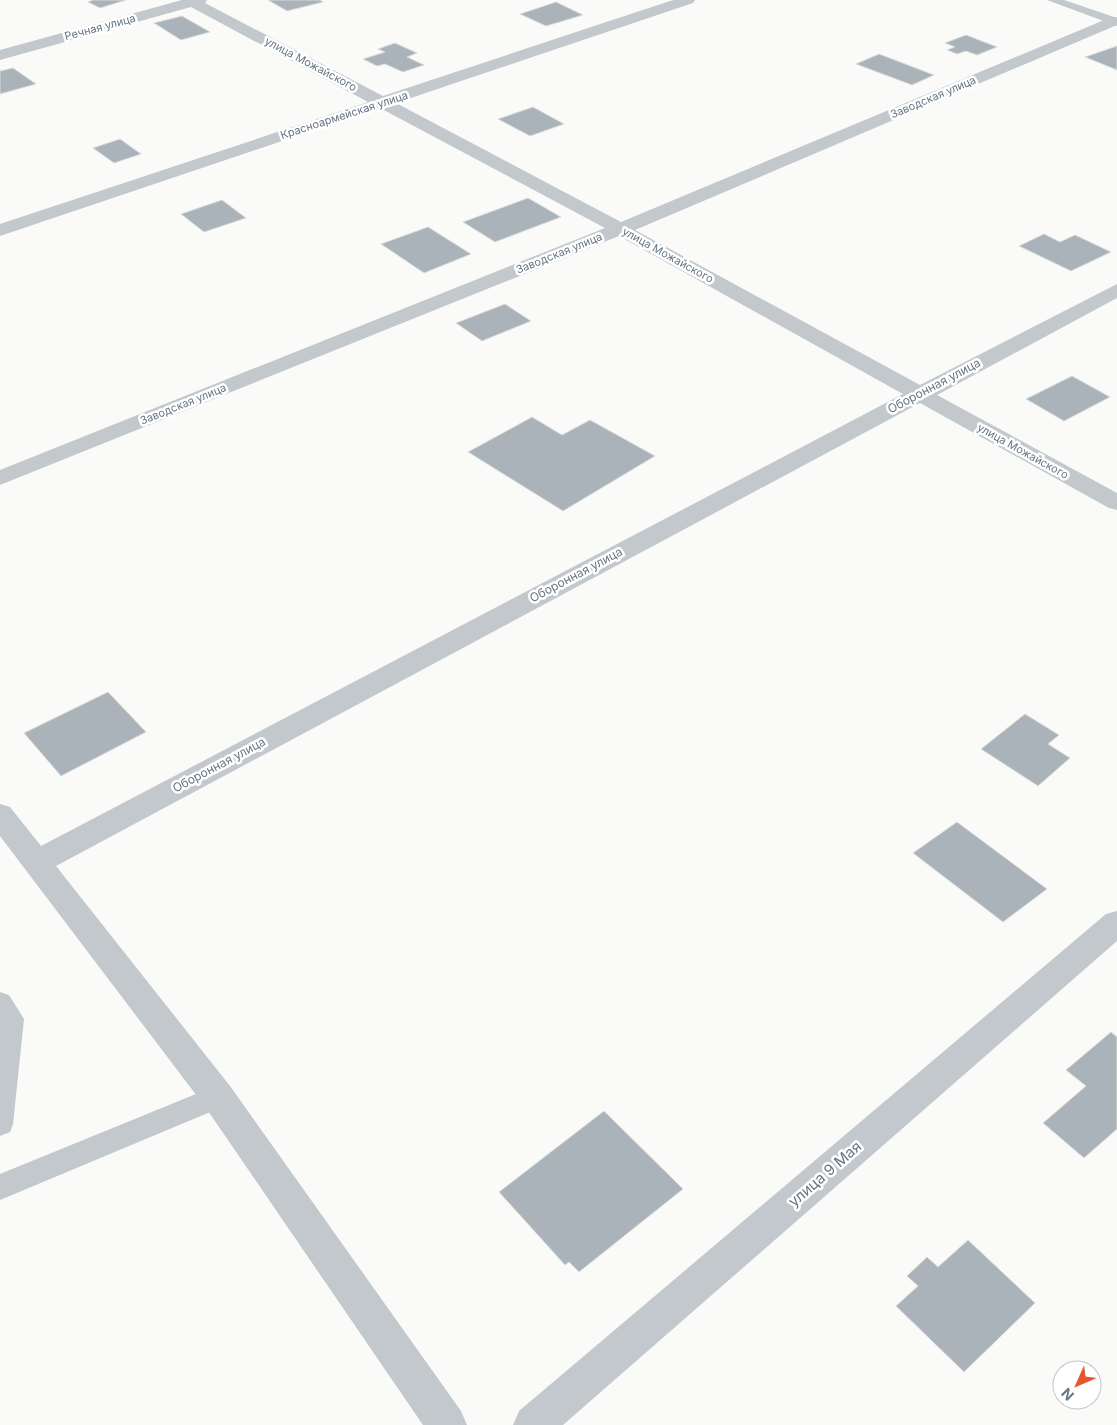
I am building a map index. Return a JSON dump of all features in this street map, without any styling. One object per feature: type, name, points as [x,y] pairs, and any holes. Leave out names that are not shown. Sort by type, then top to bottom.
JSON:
[{"type":"street","name":"Красноармейская улица","points":[[0,230],[688,0]]},
{"type":"street","name":"улица Можайского","points":[[194,1],[620,229],[1117,503]]},
{"type":"street","name":"Речная улица","points":[[0,55],[194,1]]},
{"type":"street","name":"Заводская улица","points":[[0,478],[620,229],[1116,21]]},
{"type":"street","name":"Оборонная улица","points":[[37,862],[1117,290]]},
{"type":"street","points":[[0,815],[218,1097],[447,1425]]},
{"type":"street","name":"улица 9 Мая","points":[[533,1425],[1117,923]]},
{"type":"lane","points":[[1053,0],[1116,21]]},
{"type":"lane","points":[[0,1002],[11,1019],[0,1124]]},
{"type":"lane","points":[[0,1187],[218,1097]]},
{"type":"building","points":[[93,0],[126,0],[100,8],[88,2]]},
{"type":"building","points":[[268,0],[320,0],[323,2],[287,11]]},
{"type":"building","points":[[556,2],[583,15],[546,26],[520,14]]},
{"type":"building","points":[[182,16],[210,32],[181,40],[154,23]]},
{"type":"building","points":[[966,35],[997,47],[977,55],[966,51],[957,54],[947,50],[955,47],[945,43]]},
{"type":"building","points":[[395,43],[417,53],[407,57],[424,65],[403,72],[385,64],[377,66],[363,59],[385,52],[378,49]]},
{"type":"building","points":[[1117,46],[1117,70],[1085,57]]},
{"type":"building","points":[[879,54],[934,75],[912,85],[856,64]]},
{"type":"building","points":[[13,68],[36,84],[0,94],[0,71]]},
{"type":"building","points":[[533,107],[564,124],[530,136],[498,119]]},
{"type":"building","points":[[120,139],[141,154],[114,163],[93,148]]},
{"type":"building","points":[[528,198],[561,217],[495,242],[463,222]]},
{"type":"building","points":[[222,200],[246,218],[204,232],[181,214]]},
{"type":"building","points":[[428,227],[471,254],[424,273],[381,244]]},
{"type":"building","points":[[1044,234],[1060,242],[1075,235],[1111,252],[1071,271],[1019,246]]},
{"type":"building","points":[[505,304],[531,321],[482,341],[456,323]]},
{"type":"building","points":[[1072,376],[1110,397],[1064,421],[1026,399]]},
{"type":"building","points":[[532,417],[562,435],[590,420],[655,456],[563,511],[468,452]]},
{"type":"building","points":[[108,692],[146,732],[61,776],[24,733]]},
{"type":"building","points":[[1025,714],[1059,735],[1048,744],[1070,758],[1038,786],[981,749]]},
{"type":"building","points":[[957,822],[1047,889],[1003,922],[913,853]]},
{"type":"building","points":[[1111,1032],[1117,1037],[1117,1129],[1084,1158],[1043,1123],[1086,1086],[1066,1070]]},
{"type":"building","points":[[604,1111],[683,1189],[579,1272],[569,1262],[565,1265],[499,1192]]},
{"type":"building","points":[[968,1240],[1035,1303],[964,1372],[896,1306],[918,1286],[907,1276],[927,1257],[938,1267]]}]
